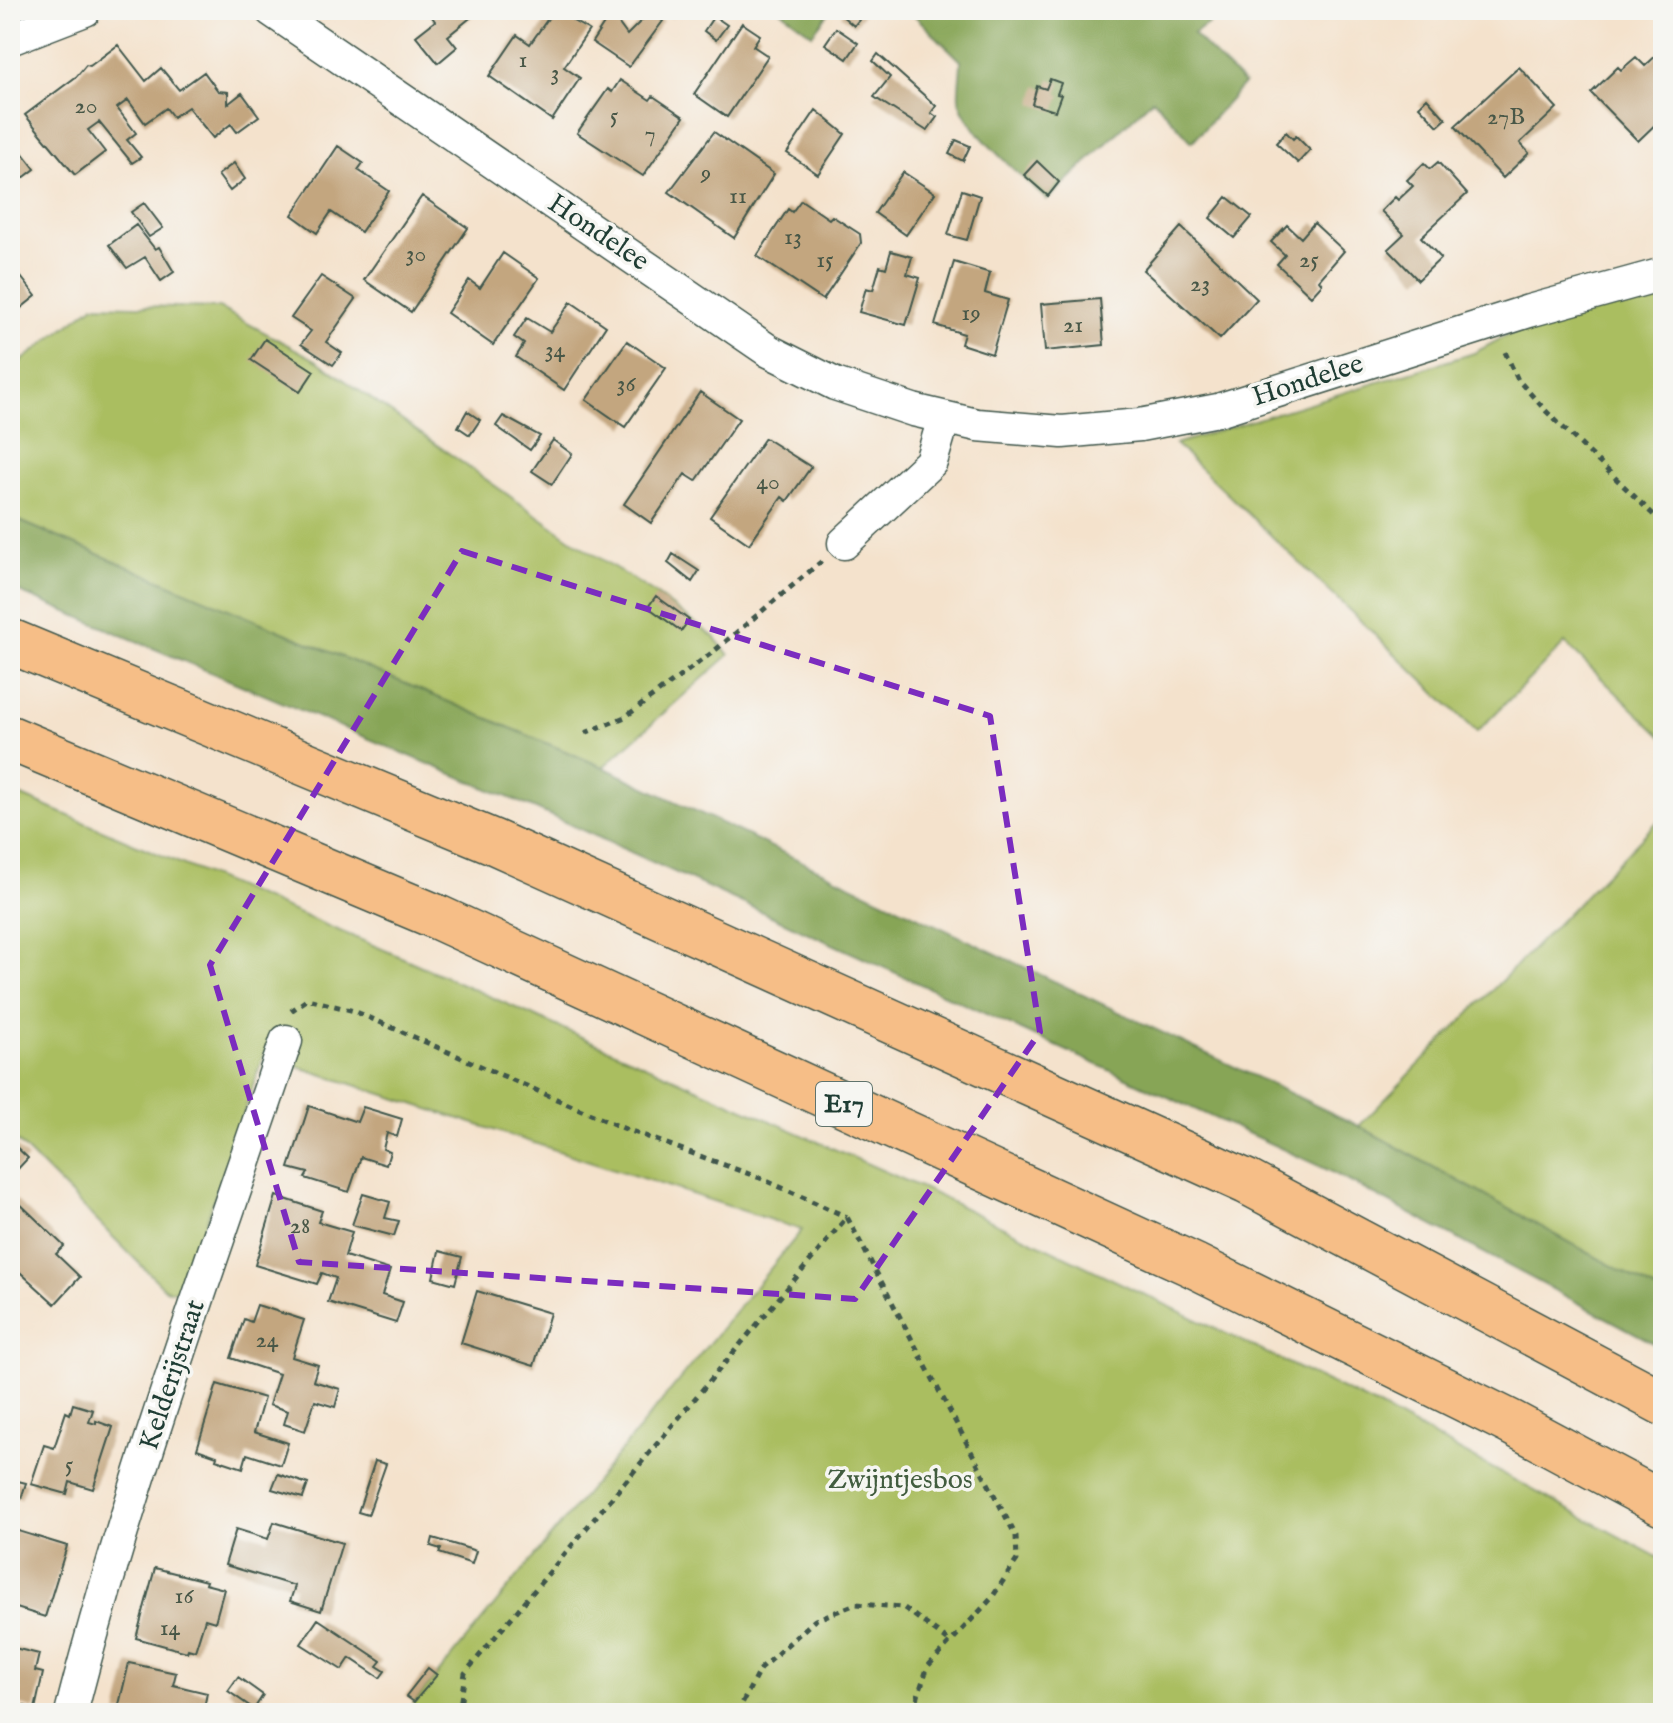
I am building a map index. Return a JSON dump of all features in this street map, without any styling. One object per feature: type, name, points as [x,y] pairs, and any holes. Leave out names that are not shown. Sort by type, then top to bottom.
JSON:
[{"type":"highway","points":[[10,641],[494,842],[1247,1182],[1663,1403]]},
{"type":"highway","name":"E17","points":[[10,738],[437,917],[1164,1251],[1510,1422],[1663,1504]]},
{"type":"street","points":[[10,39],[85,10]]},
{"type":"street","name":"Hondelee","points":[[271,10],[769,351],[835,384],[913,410],[977,425],[1062,432],[1140,425],[1218,410],[1490,323],[1663,274]]},
{"type":"street","points":[[844,543],[931,462],[944,418]]},
{"type":"street","name":"Kelderijstraat","points":[[71,1713],[92,1629],[159,1415],[286,1041]]},
{"type":"path","points":[[1490,323],[1518,380],[1663,524]]},
{"type":"path","points":[[585,733],[625,717],[713,652],[844,543]]},
{"type":"path","points":[[286,1041],[289,1012],[308,999],[354,1011],[623,1128],[760,1178],[847,1217],[1016,1536],[1017,1560],[991,1599],[928,1666],[915,1713]]},
{"type":"path","points":[[459,1713],[465,1673],[847,1217]]},
{"type":"path","points":[[737,1713],[760,1669],[815,1620],[856,1604],[903,1607],[950,1642]]},
{"type":"highlighted area","points":[[462,551],[990,716],[1040,1032],[855,1299],[299,1262],[210,965]]},
{"type":"green space","points":[[780,10],[831,10],[812,34]]},
{"type":"green space","points":[[909,10],[1228,10],[1193,34],[1244,84],[1192,142],[1153,99],[1047,200],[971,124],[959,99],[961,61]]},
{"type":"green space","points":[[1663,291],[1663,738],[1565,643],[1477,732],[1175,444],[1474,353],[1517,330]]},
{"type":"green space","points":[[94,305],[219,308],[316,360],[578,544],[657,595],[714,637],[729,655],[603,767],[10,517],[10,370]]},
{"type":"green space","points":[[10,517],[603,767],[1359,1126],[1663,1294],[1663,1348],[1326,1169],[536,809],[10,588]]},
{"type":"green space","name":"Zwijntjesbos","points":[[10,791],[401,957],[920,1187],[1373,1404],[1663,1560],[1663,1713],[406,1713],[802,1230],[293,1065],[265,1051],[182,1292],[165,1289],[10,1134]]},
{"type":"green space","points":[[1663,816],[1663,1294],[1359,1126]]},
{"type":"building","points":[[427,10],[480,10],[448,36],[457,47],[438,63],[416,36],[435,21]]},
{"type":"building","points":[[554,10],[567,10],[576,16],[573,21],[589,30],[564,67],[580,78],[552,120],[489,76],[517,35],[530,44]]},
{"type":"building","points":[[661,10],[678,10],[672,18]]},
{"type":"building","points":[[846,10],[867,10],[854,26],[841,15]]},
{"type":"building","points":[[650,12],[663,21],[629,67],[592,42],[611,13],[627,35]]},
{"type":"building","points":[[714,16],[727,25],[716,40],[704,31]]},
{"type":"building","points":[[742,23],[760,35],[753,46],[768,56],[727,117],[694,94]]},
{"type":"building","points":[[836,28],[858,43],[847,59],[825,44]]},
{"type":"building","points":[[118,45],[146,81],[161,68],[179,90],[204,72],[218,91],[228,92],[228,104],[242,93],[259,116],[237,132],[231,124],[213,138],[188,107],[173,117],[166,108],[145,123],[128,100],[117,108],[136,133],[127,140],[141,157],[132,163],[99,122],[88,130],[105,152],[75,175],[25,115],[77,76],[86,65],[90,66]]},
{"type":"building","points":[[1663,49],[1663,117],[1638,141],[1591,93],[1618,67],[1621,70],[1636,57],[1645,66]]},
{"type":"building","points":[[878,54],[936,106],[931,113],[937,117],[927,131],[874,97],[890,77],[873,61]]},
{"type":"building","points":[[1519,67],[1557,108],[1520,143],[1529,153],[1503,178],[1455,126]]},
{"type":"building","points":[[1050,79],[1061,83],[1057,94],[1061,95],[1055,111],[1032,104],[1037,86],[1046,89]]},
{"type":"building","points":[[620,80],[650,100],[653,96],[684,117],[643,176],[577,133],[608,89],[612,92]]},
{"type":"building","points":[[1427,98],[1446,119],[1438,126],[1419,106]]},
{"type":"building","points":[[816,110],[845,134],[818,174],[787,153]]},
{"type":"building","points":[[714,132],[774,174],[734,238],[669,192]]},
{"type":"building","points":[[1286,132],[1293,139],[1296,136],[1310,150],[1298,163],[1276,143]]},
{"type":"building","points":[[10,137],[35,169],[10,188]]},
{"type":"building","points":[[956,140],[970,146],[963,161],[949,154]]},
{"type":"building","points":[[338,146],[363,163],[358,170],[389,191],[361,232],[331,212],[317,233],[292,215]]},
{"type":"building","points":[[1037,161],[1059,182],[1048,196],[1024,175]]},
{"type":"building","points":[[1438,162],[1467,194],[1421,237],[1441,258],[1418,280],[1388,249],[1404,234],[1381,211],[1395,197],[1398,200],[1413,186],[1407,180],[1424,163],[1430,169]]},
{"type":"building","points":[[234,163],[245,179],[230,191],[218,175]]},
{"type":"building","points":[[903,172],[935,193],[906,235],[875,213]]},
{"type":"building","points":[[962,190],[980,196],[967,240],[948,235]]},
{"type":"building","points":[[422,196],[468,228],[411,312],[364,280]]},
{"type":"building","points":[[1227,197],[1252,217],[1234,238],[1210,218]]},
{"type":"building","points":[[801,200],[829,219],[832,216],[860,234],[861,243],[823,300],[757,256],[788,209],[792,212]]},
{"type":"building","points":[[144,203],[163,228],[149,237],[131,212]]},
{"type":"building","points":[[1314,223],[1344,251],[1319,280],[1322,284],[1311,296],[1277,264],[1285,255],[1271,242],[1287,225],[1301,238]]},
{"type":"building","points":[[136,225],[155,249],[159,247],[174,272],[161,281],[145,257],[127,268],[109,245]]},
{"type":"building","points":[[1181,227],[1257,299],[1220,339],[1143,270]]},
{"type":"building","points":[[891,251],[912,257],[907,274],[920,278],[906,325],[859,312],[866,288],[873,290],[880,266],[886,268]]},
{"type":"building","points":[[503,253],[539,278],[493,345],[447,313],[469,280],[480,288]]},
{"type":"building","points":[[954,262],[990,273],[985,293],[1008,300],[992,354],[961,344],[964,334],[935,325]]},
{"type":"building","points":[[10,263],[36,296],[21,308],[10,294]]},
{"type":"building","points":[[321,276],[356,299],[326,342],[342,353],[333,365],[301,344],[311,331],[291,318]]},
{"type":"building","points":[[1100,299],[1104,345],[1045,351],[1041,304]]},
{"type":"building","points":[[571,302],[606,326],[564,390],[516,357],[524,344],[514,337],[527,318],[550,332]]},
{"type":"building","points":[[265,339],[314,371],[300,392],[251,360]]},
{"type":"building","points":[[627,341],[666,368],[625,427],[586,400]]},
{"type":"building","points":[[700,392],[739,419],[696,481],[685,474],[651,523],[624,504]]},
{"type":"building","points":[[467,411],[480,420],[470,435],[458,427]]},
{"type":"building","points":[[503,416],[540,436],[530,450],[496,426]]},
{"type":"building","points":[[765,438],[811,467],[787,501],[782,497],[749,544],[710,517]]},
{"type":"building","points":[[553,440],[572,454],[552,484],[532,471]]},
{"type":"building","points":[[673,554],[699,571],[692,582],[668,563]]},
{"type":"building","points":[[656,596],[689,620],[681,631],[648,607]]},
{"type":"building","points":[[309,1106],[357,1122],[363,1107],[402,1119],[397,1137],[387,1133],[383,1149],[390,1152],[386,1165],[361,1157],[349,1192],[305,1178],[308,1173],[289,1168]]},
{"type":"building","points":[[12,1143],[28,1158],[13,1174],[10,1171]]},
{"type":"building","points":[[363,1194],[390,1202],[385,1218],[399,1221],[394,1236],[352,1225]]},
{"type":"building","points":[[276,1196],[322,1211],[318,1222],[352,1232],[345,1256],[390,1270],[382,1295],[403,1302],[396,1323],[328,1302],[336,1278],[322,1273],[317,1284],[255,1265]]},
{"type":"building","points":[[15,1199],[64,1246],[56,1254],[80,1277],[55,1304],[10,1263],[10,1205]]},
{"type":"building","points":[[439,1251],[462,1257],[455,1284],[433,1278]]},
{"type":"building","points":[[477,1291],[550,1313],[534,1366],[461,1343]]},
{"type":"building","points":[[257,1305],[304,1320],[292,1357],[318,1365],[313,1381],[340,1389],[335,1407],[315,1401],[305,1431],[284,1424],[288,1411],[269,1405],[279,1374],[231,1358],[244,1319],[251,1322]]},
{"type":"building","points":[[217,1384],[264,1398],[254,1432],[288,1443],[281,1465],[247,1454],[243,1468],[197,1449]]},
{"type":"building","points":[[73,1404],[93,1410],[89,1422],[96,1424],[96,1421],[113,1427],[93,1489],[70,1482],[67,1494],[31,1484],[44,1445],[54,1448],[66,1412],[70,1414]]},
{"type":"building","points":[[375,1461],[386,1464],[368,1515],[358,1512]]},
{"type":"building","points":[[278,1474],[308,1484],[303,1498],[272,1489]]},
{"type":"building","points":[[10,1479],[26,1483],[21,1499],[10,1496]]},
{"type":"building","points":[[274,1522],[342,1543],[321,1611],[290,1601],[295,1586],[225,1565],[236,1529],[268,1539]]},
{"type":"building","points":[[10,1531],[67,1546],[45,1617],[10,1606]]},
{"type":"building","points":[[433,1538],[476,1551],[472,1564],[439,1553],[441,1549],[431,1546]]},
{"type":"building","points":[[155,1568],[206,1581],[205,1584],[224,1589],[215,1622],[205,1619],[195,1651],[188,1649],[187,1652],[136,1638]]},
{"type":"building","points":[[318,1619],[381,1661],[377,1666],[385,1671],[380,1678],[350,1658],[342,1670],[301,1644]]},
{"type":"building","points":[[10,1647],[39,1654],[35,1671],[43,1673],[35,1709],[10,1702]]},
{"type":"building","points":[[129,1663],[176,1673],[173,1685],[207,1693],[203,1713],[117,1713]]},
{"type":"building","points":[[428,1668],[437,1675],[414,1702],[406,1696]]},
{"type":"building","points":[[238,1677],[263,1695],[254,1709],[228,1691]]}]
